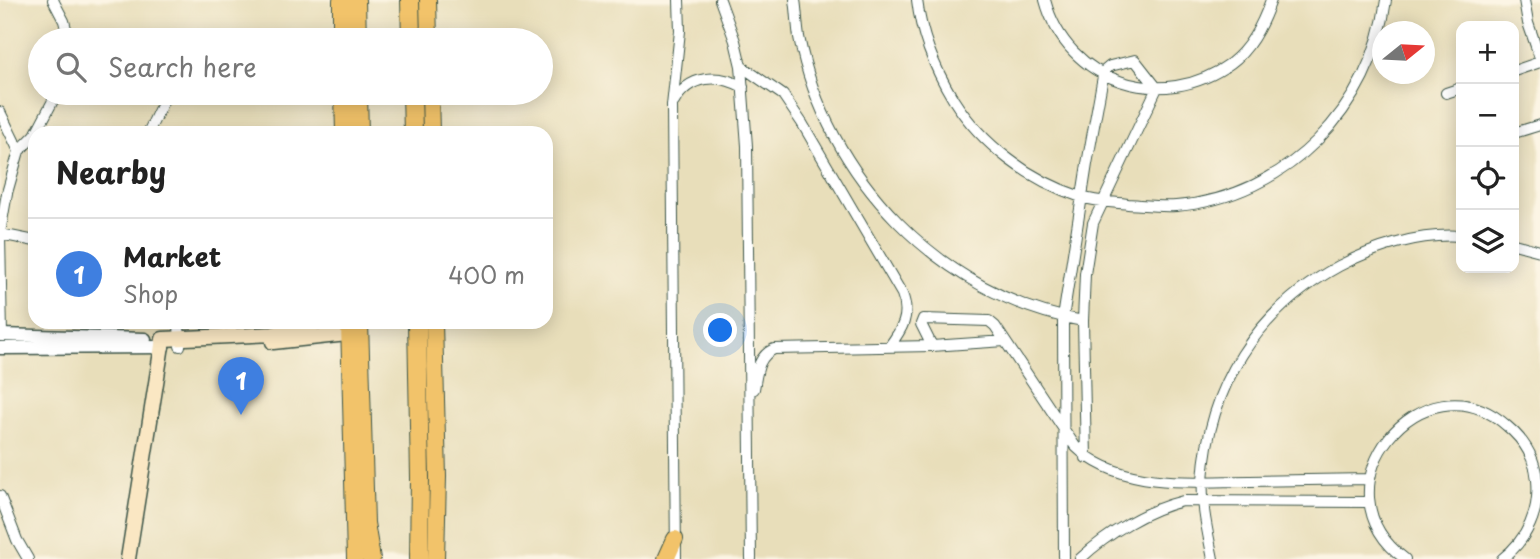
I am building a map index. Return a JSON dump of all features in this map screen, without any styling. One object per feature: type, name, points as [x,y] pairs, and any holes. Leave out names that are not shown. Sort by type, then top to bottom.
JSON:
[{"type":"highway","points":[[356,0],[357,28]]},
{"type":"highway","points":[[410,0],[411,28]]},
{"type":"highway","points":[[358,105],[359,126]]},
{"type":"highway","points":[[412,105],[413,126]]},
{"type":"highway","points":[[352,329],[365,523],[371,559]]},
{"type":"highway","points":[[417,329],[419,559]]},
{"type":"main road","points":[[341,0],[341,28]]},
{"type":"main road","points":[[428,0],[429,28]]},
{"type":"main road","points":[[343,105],[344,126]]},
{"type":"main road","points":[[430,105],[430,126]]},
{"type":"main road","points":[[128,559],[163,343],[272,334],[292,329]]},
{"type":"main road","points":[[180,342],[247,344],[334,329]]},
{"type":"main road","points":[[352,329],[355,559]]},
{"type":"main road","points":[[434,329],[438,477],[436,559]]},
{"type":"main road","points":[[666,559],[675,539]]},
{"type":"street","points":[[53,0],[66,28]]},
{"type":"street","points":[[676,559],[672,106],[680,31],[679,0]]},
{"type":"street","points":[[720,0],[741,66],[747,146],[751,559]]},
{"type":"street","points":[[795,0],[799,37],[814,87],[834,136],[874,195],[900,226],[937,257],[997,293],[1063,318],[1083,321]]},
{"type":"street","points":[[917,0],[928,48],[938,71],[965,117],[1002,155],[1045,182],[1082,197],[1105,202],[1176,206],[1241,191],[1292,163],[1340,116],[1357,91],[1373,57],[1386,0]]},
{"type":"street","points":[[1045,0],[1058,32],[1090,67],[1103,75],[1129,84],[1157,88],[1182,86],[1209,76],[1233,62],[1259,30],[1271,0]]},
{"type":"street","points":[[1519,69],[1540,60],[1524,0]]},
{"type":"street","points":[[1064,559],[1063,318],[1103,75],[1110,66],[1135,60],[1157,88]]},
{"type":"street","points":[[741,66],[783,95],[902,294],[906,317],[900,332],[889,347]]},
{"type":"street","points":[[672,106],[683,90],[705,78],[723,78],[743,87]]},
{"type":"street","points":[[1086,458],[1083,321],[1085,274],[1093,223],[1157,88]]},
{"type":"street","points":[[1446,93],[1456,90]]},
{"type":"street","points":[[40,126],[51,105]]},
{"type":"street","points":[[151,126],[161,105]]},
{"type":"street","points":[[0,113],[19,151]]},
{"type":"street","points":[[1519,131],[1540,125]]},
{"type":"street","points":[[28,143],[19,151],[7,193],[0,234],[5,340],[163,343]]},
{"type":"street","points":[[0,234],[28,240]]},
{"type":"street","points":[[1213,559],[1203,501],[1209,433],[1221,394],[1237,362],[1261,327],[1318,277],[1363,253],[1415,239],[1456,236]]},
{"type":"street","points":[[1519,245],[1540,251]]},
{"type":"street","points":[[932,346],[921,324],[923,319],[989,321],[995,326],[1075,446],[1086,458],[1101,466],[1164,481],[1369,480]]},
{"type":"street","points":[[180,329],[180,342]]},
{"type":"street","points":[[750,406],[759,363],[767,352],[774,349],[932,346],[1005,341]]},
{"type":"street","points":[[1405,559],[1377,528],[1369,502],[1369,480],[1375,459],[1385,441],[1409,418],[1424,411],[1452,406],[1478,409],[1501,420],[1519,436],[1529,452],[1539,478],[1539,503],[1522,540],[1502,559]]},
{"type":"street","points":[[0,496],[17,540],[28,559]]},
{"type":"street","points":[[1083,558],[1119,530],[1159,509],[1183,501],[1369,502]]},
{"type":"place","name":"Market","points":[[241,415]]}]
